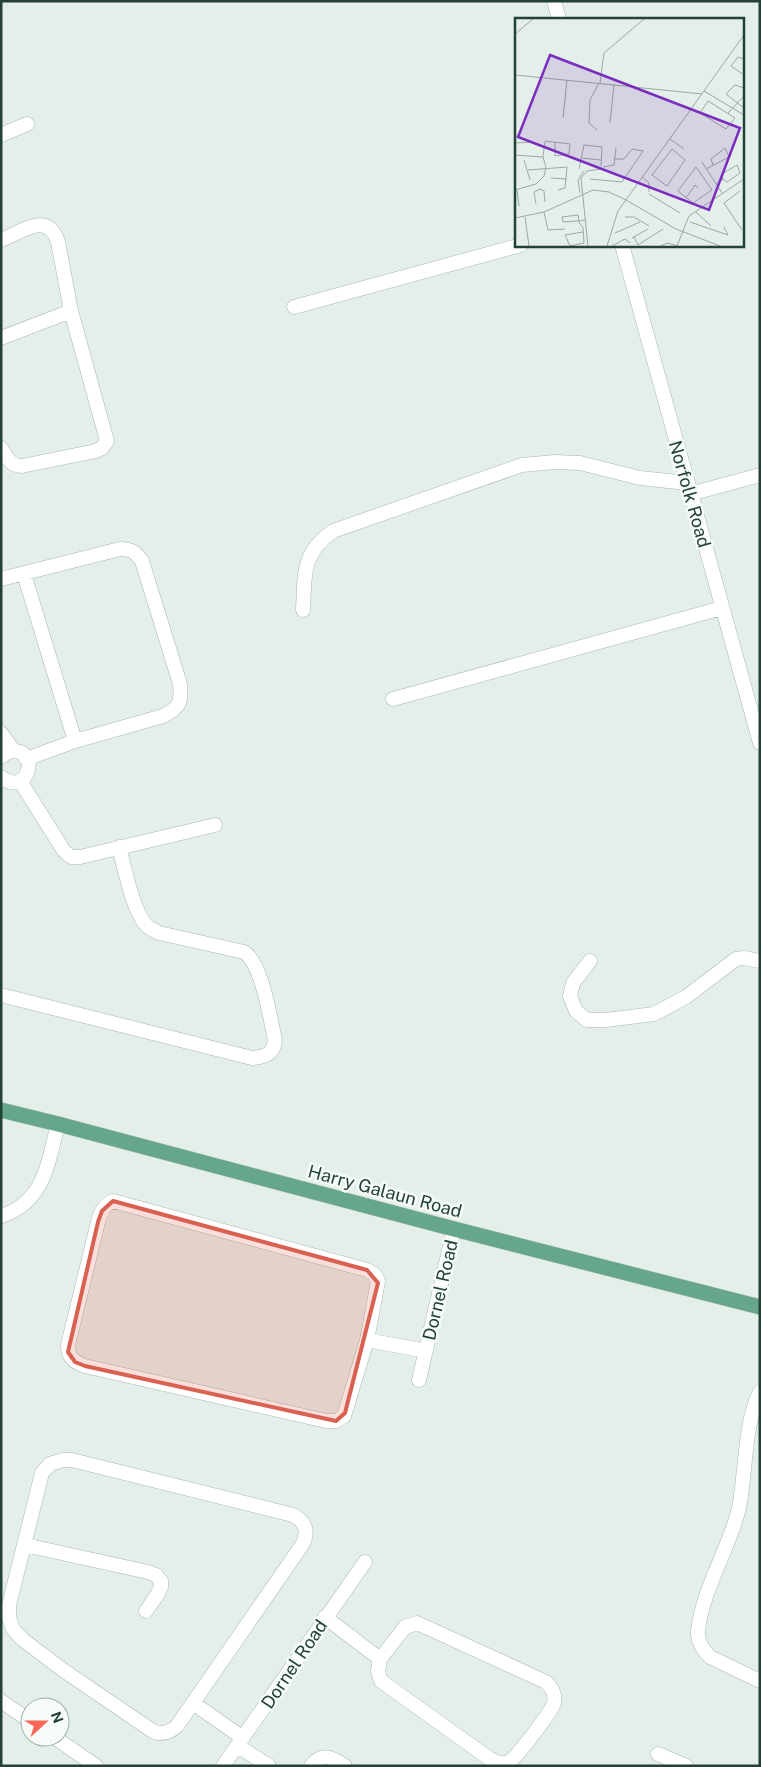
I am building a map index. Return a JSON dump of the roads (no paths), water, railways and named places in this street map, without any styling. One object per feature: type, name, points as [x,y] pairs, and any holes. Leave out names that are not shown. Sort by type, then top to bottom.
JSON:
[{"type":"main road","name":"Harry Galaun Road","points":[[1,1110],[760,1307]]},
{"type":"street","points":[[554,1],[559,18]]},
{"type":"street","points":[[1,135],[28,124]]},
{"type":"street","points":[[1,240],[35,226],[42,225],[52,229],[58,242],[71,311],[106,435],[105,445],[96,451],[22,466],[12,463],[1,448]]},
{"type":"street","points":[[294,307],[517,246]]},
{"type":"street","name":"Norfolk Road","points":[[622,246],[760,743]]},
{"type":"street","points":[[1,338],[71,311]]},
{"type":"street","points":[[303,610],[305,571],[310,554],[333,531],[522,465],[555,462],[580,463],[689,489],[760,475]]},
{"type":"street","points":[[1,579],[120,549],[128,549],[136,553],[142,560],[177,675],[181,697],[174,711],[163,716],[75,741],[26,759]]},
{"type":"street","points":[[24,574],[75,741]]},
{"type":"street","points":[[393,698],[722,608]]},
{"type":"street","points":[[1,733],[8,754],[19,752],[26,759],[29,769],[20,781],[10,782],[1,777]]},
{"type":"street","points":[[20,781],[66,854],[71,857],[80,857],[215,825]]},
{"type":"street","points":[[1,995],[252,1058],[263,1057],[271,1052],[275,1040],[258,971],[252,959],[244,952],[160,933],[145,924],[137,910],[119,847]]},
{"type":"street","points":[[590,961],[573,983],[570,996],[576,1011],[587,1020],[606,1020],[654,1014],[686,997],[736,959],[744,958],[760,961]]},
{"type":"street","points":[[1,1216],[18,1208],[31,1198],[38,1187],[45,1174],[58,1124]]},
{"type":"street","points":[[113,1201],[370,1272],[378,1281],[367,1340],[345,1413],[341,1419],[331,1421],[85,1366],[75,1362],[68,1352],[68,1345],[98,1222],[102,1211],[113,1201]]},
{"type":"street","name":"Dornel Road","points":[[419,1380],[454,1229]]},
{"type":"street","points":[[367,1340],[426,1351]]},
{"type":"street","points":[[760,1392],[754,1406],[750,1425],[738,1509],[726,1546],[706,1596],[698,1637],[702,1648],[710,1657],[760,1681]]},
{"type":"street","points":[[63,1460],[72,1460],[294,1515],[299,1518],[306,1530],[306,1538],[302,1545],[177,1726],[170,1732],[163,1733],[154,1732],[63,1670],[13,1630],[9,1612],[26,1545],[42,1473],[50,1464],[63,1460]]},
{"type":"street","points":[[26,1545],[156,1575],[161,1581],[161,1587],[146,1611]]},
{"type":"street","name":"Dornel Road","points":[[223,1766],[365,1562]]},
{"type":"street","points":[[325,1617],[380,1659]]},
{"type":"street","points":[[417,1623],[546,1682],[555,1694],[554,1703],[550,1713],[513,1758],[506,1763],[500,1764],[490,1760],[381,1681],[378,1672],[380,1659],[406,1627],[417,1623]]},
{"type":"street","points":[[1,1701],[20,1714]]},
{"type":"street","points":[[193,1703],[269,1766]]},
{"type":"street","points":[[68,1747],[96,1766]]},
{"type":"street","points":[[658,1754],[686,1766]]},
{"type":"street","points":[[311,1766],[318,1759],[328,1756],[345,1766]]}]
